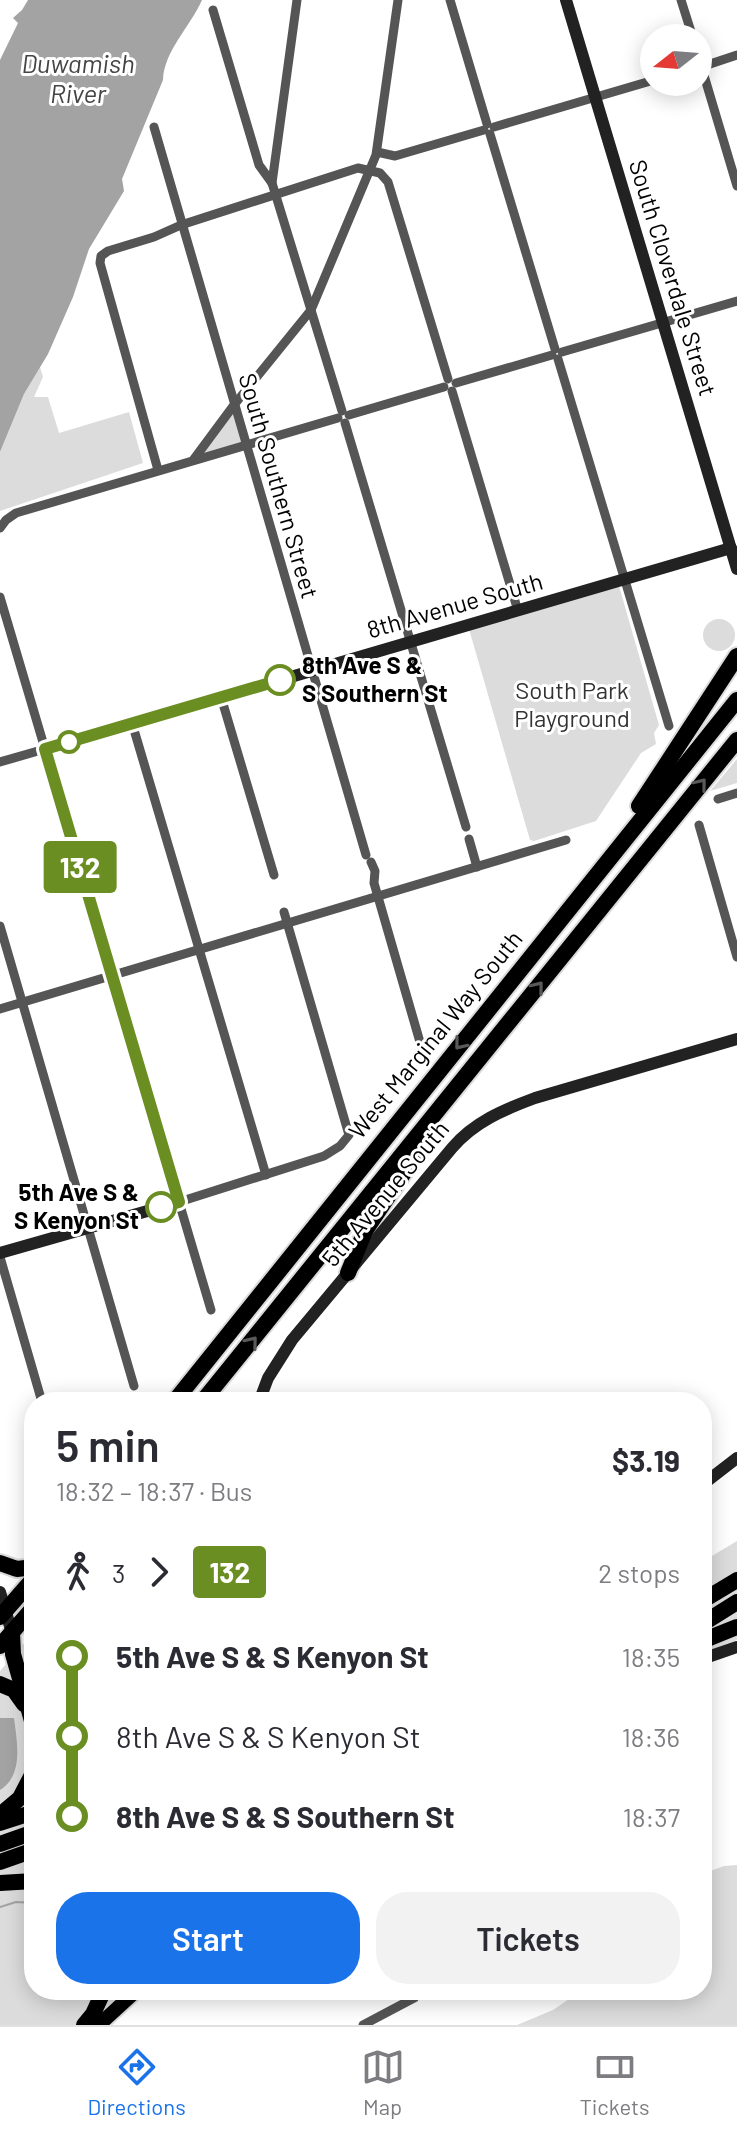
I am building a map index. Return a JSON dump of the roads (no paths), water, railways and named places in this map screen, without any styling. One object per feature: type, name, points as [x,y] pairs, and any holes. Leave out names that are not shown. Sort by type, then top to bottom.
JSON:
[{"type":"highway","points":[[589,883],[737,656]]},
{"type":"highway","name":"West Marginal Way South","points":[[182,1392],[737,700]]},
{"type":"highway","name":"West Marginal Way South","points":[[210,1392],[737,740]]},
{"type":"highway","points":[[348,1273],[365,1231],[386,1198],[512,1019]]},
{"type":"highway","points":[[0,1563],[24,1568]]},
{"type":"highway","points":[[712,1595],[737,1580]]},
{"type":"highway","points":[[3,1614],[24,1590]]},
{"type":"highway","points":[[712,1618],[737,1602]]},
{"type":"highway","points":[[0,1646],[24,1619]]},
{"type":"highway","points":[[712,1637],[737,1627]]},
{"type":"highway","points":[[12,1633],[21,1644],[24,1654]]},
{"type":"highway","points":[[12,1633],[13,1654],[24,1693]]},
{"type":"highway","points":[[0,1684],[14,1690],[24,1708]]},
{"type":"highway","points":[[0,1815],[20,1798],[24,1790]]},
{"type":"highway","points":[[0,1823],[24,1815]]},
{"type":"highway","points":[[0,1844],[24,1836]]},
{"type":"highway","points":[[0,1862],[24,1854]]},
{"type":"highway","points":[[0,1883],[24,1882]]},
{"type":"highway","points":[[84,2025],[99,2000]]},
{"type":"main road","points":[[99,2025],[126,2000]]},
{"type":"street","points":[[272,183],[297,0]]},
{"type":"street","points":[[194,459],[311,310],[377,152],[398,0]]},
{"type":"street","points":[[450,0],[669,726]]},
{"type":"street","name":"South Cloverdale Street","points":[[566,0],[662,322],[734,547],[737,569]]},
{"type":"street","points":[[681,0],[689,24]]},
{"type":"street","points":[[213,10],[259,165],[272,183],[276,195],[466,827]]},
{"type":"street","points":[[712,61],[737,55]]},
{"type":"street","points":[[377,152],[395,156],[640,84]]},
{"type":"street","points":[[710,96],[737,186]]},
{"type":"street","name":"South Southern Street","points":[[154,127],[311,670],[369,858],[422,1049]]},
{"type":"street","points":[[158,470],[100,263],[101,256],[181,225],[358,168],[380,173],[388,182],[518,611]]},
{"type":"street","points":[[3,524],[16,513],[737,301]]},
{"type":"street","name":"8th Avenue South","points":[[0,762],[734,547]]},
{"type":"street","points":[[0,597],[211,1310]]},
{"type":"street","points":[[221,697],[274,875]]},
{"type":"street","points":[[132,723],[266,1175]]},
{"type":"street","points":[[718,799],[737,793]]},
{"type":"street","points":[[699,825],[737,957]]},
{"type":"street","points":[[469,839],[477,867]]},
{"type":"street","points":[[0,1009],[566,840]]},
{"type":"street","points":[[39,1392],[0,1255],[324,1156],[340,1146],[349,1135],[284,912]]},
{"type":"street","points":[[0,926],[134,1386]]},
{"type":"street","name":"5th Avenue South","points":[[263,1392],[282,1353],[452,1148],[478,1123],[535,1098],[737,1039]]},
{"type":"street","points":[[712,1477],[737,1458]]},
{"type":"street","points":[[0,1592],[3,1614],[12,1633]]},
{"type":"street","points":[[712,1656],[737,1647]]},
{"type":"street","points":[[363,2025],[403,2000]]},
{"type":"water","name":"Duwamish River","points":[[28,0],[202,0],[168,59],[163,80],[122,179],[124,191],[89,249],[73,297],[48,354],[24,394],[0,452],[0,60],[18,23],[13,18]]},
{"type":"water","points":[[0,1718],[14,1718],[17,1757],[13,1776],[0,1790]]},
{"type":"waterway","points":[[0,1907],[24,1902]]},
{"type":"place","name":"8th Ave S & S Southern St","points":[[280,680]]},
{"type":"place","name":"5th Ave S & S Kenyon St","points":[[161,1207]]},
{"type":"park label","name":"South Park Playground","points":[[572,705]]}]
